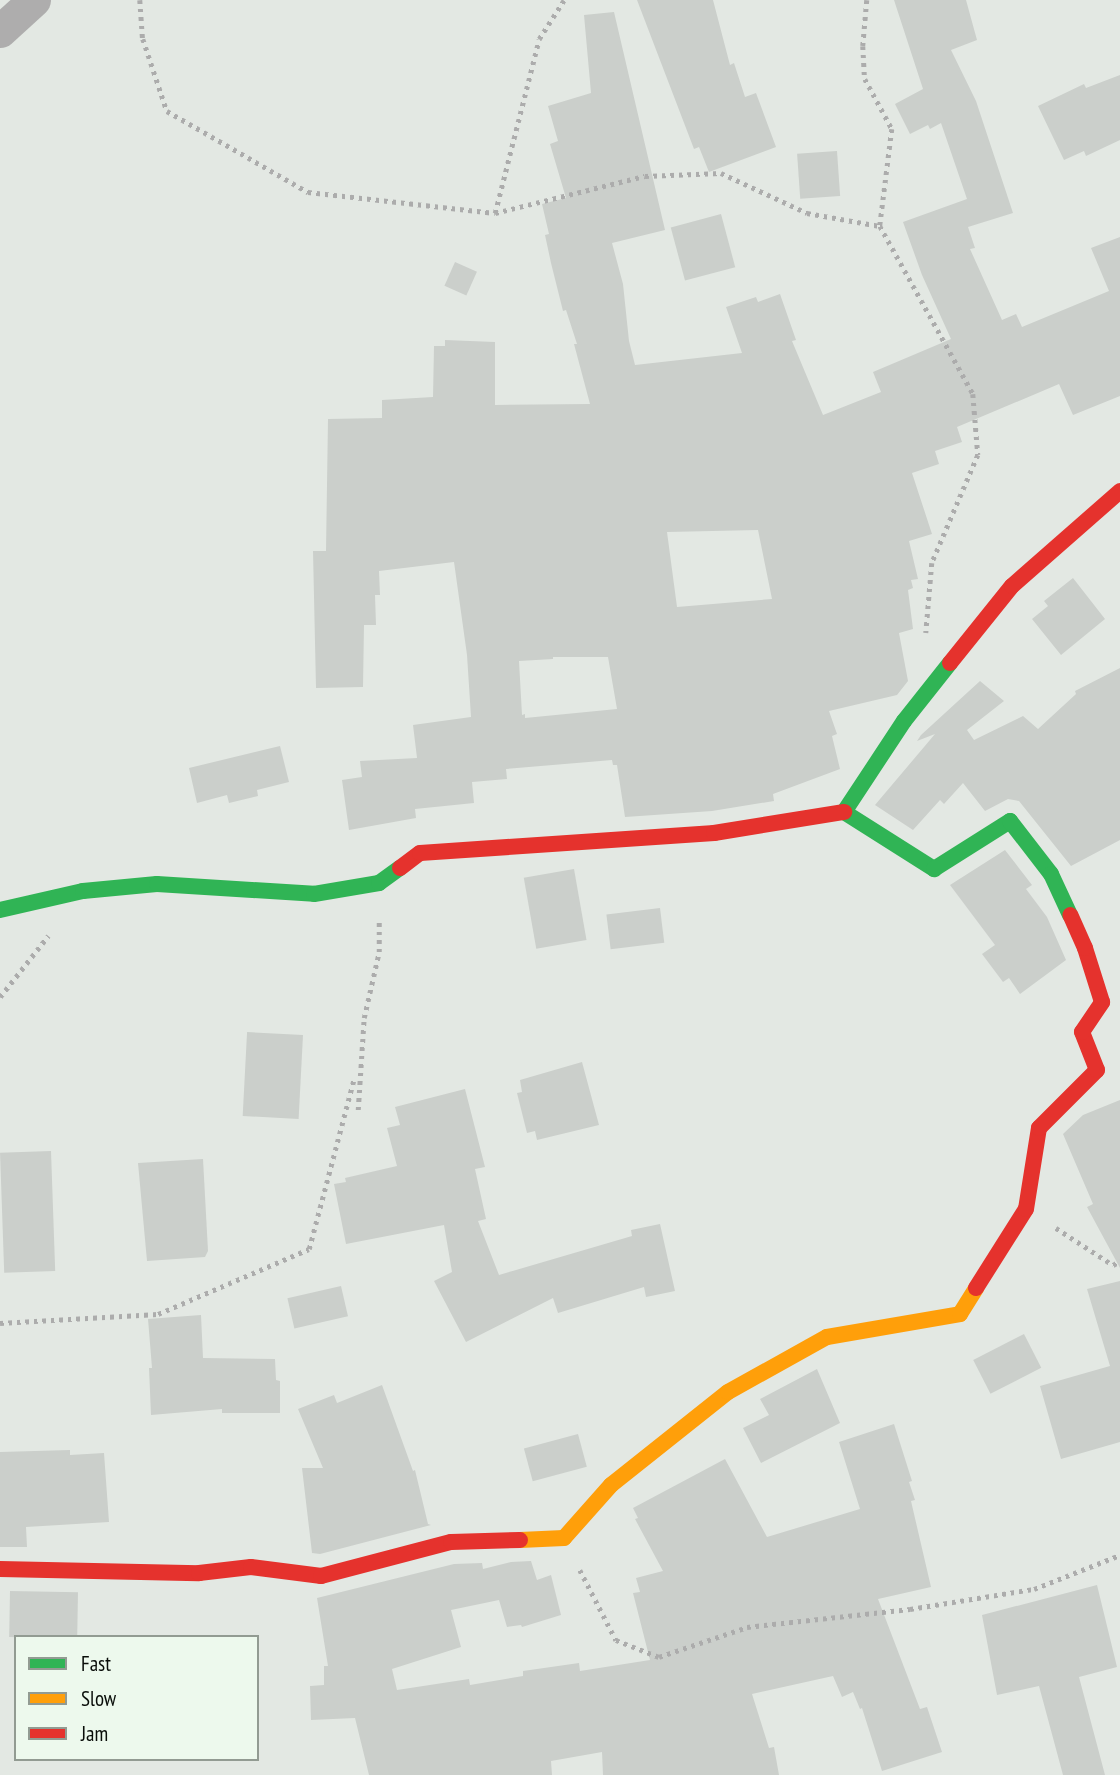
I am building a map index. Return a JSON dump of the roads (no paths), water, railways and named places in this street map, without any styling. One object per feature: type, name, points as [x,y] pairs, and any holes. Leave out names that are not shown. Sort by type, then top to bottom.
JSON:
[{"type":"street","points":[[0,32],[34,0]]},
{"type":"street","points":[[844,812],[904,721],[1012,586],[1120,491]]},
{"type":"street","points":[[0,910],[83,891],[157,884],[314,894],[379,883],[420,853],[714,833],[844,812],[934,869],[1010,821],[1051,874],[1079,936],[1102,1002],[1082,1032],[1097,1069],[1039,1128],[1026,1209],[960,1314],[827,1337],[728,1392],[611,1485],[564,1538],[452,1542],[321,1576],[251,1567],[199,1573],[0,1569]]}]
